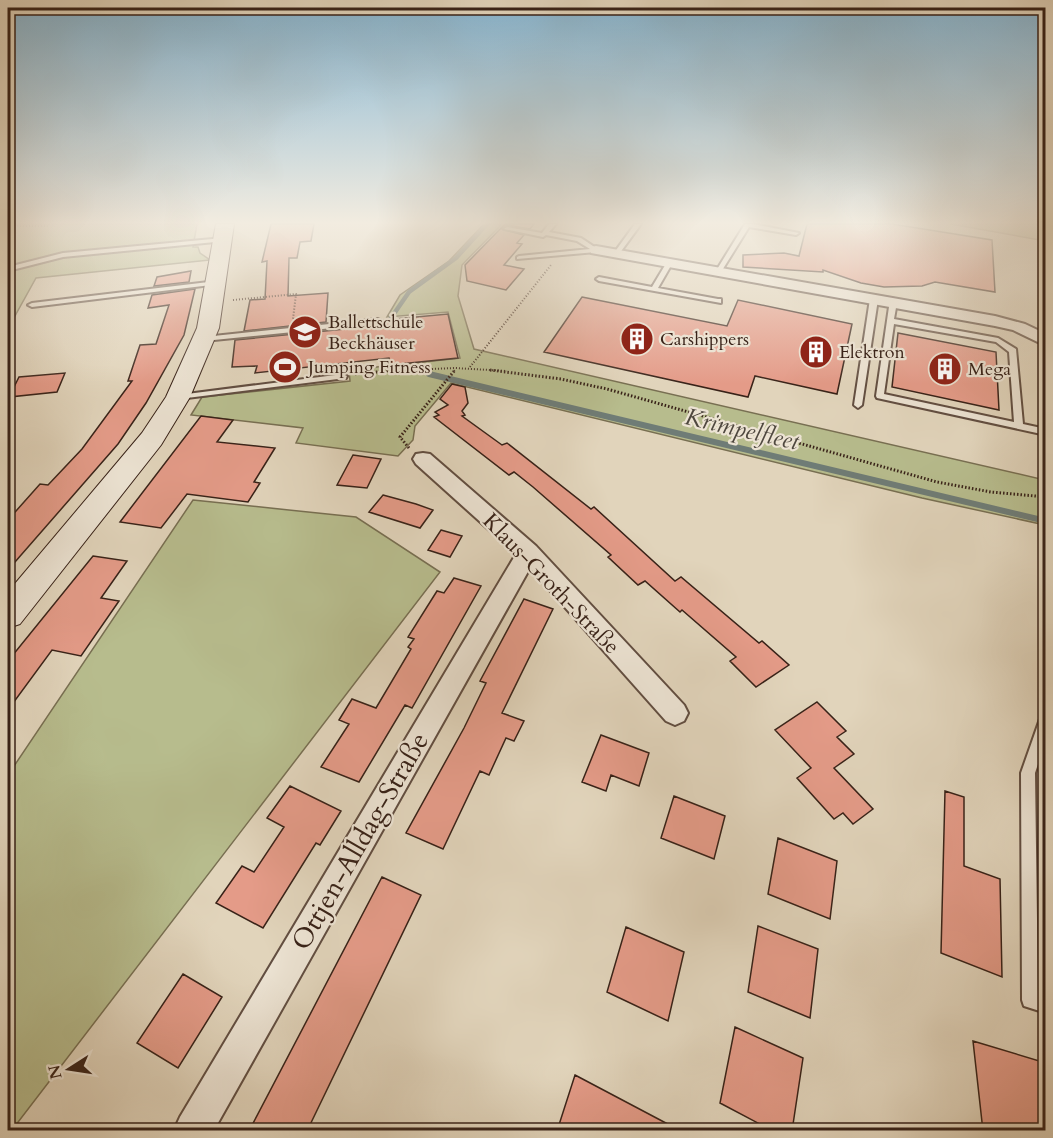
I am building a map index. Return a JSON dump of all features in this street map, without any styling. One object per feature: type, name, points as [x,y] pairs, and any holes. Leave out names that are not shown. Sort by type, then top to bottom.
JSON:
[{"type":"street","points":[[8,615],[152,439],[178,398],[204,339],[218,277]]},
{"type":"street","points":[[753,277],[1019,327],[1046,341]]},
{"type":"street","name":"Klaus-Groth-Straße","points":[[423,459],[528,552],[675,713]]},
{"type":"street","name":"Ottjen-Alldag-Straße","points":[[193,1131],[528,552]]},
{"type":"lane","points":[[654,289],[661,277]]},
{"type":"lane","points":[[599,279],[718,301]]},
{"type":"lane","points":[[32,305],[216,292]]},
{"type":"lane","points":[[858,405],[874,299]]},
{"type":"lane","points":[[893,302],[880,396],[1046,432]]},
{"type":"lane","points":[[204,339],[378,321]]},
{"type":"lane","points":[[891,321],[998,340],[1013,351],[1019,426]]},
{"type":"lane","points":[[178,398],[343,375]]},
{"type":"lane","points":[[1046,719],[1028,774],[1030,1000],[1046,1005]]},
{"type":"path","points":[[469,368],[541,277]]},
{"type":"path","points":[[216,292],[296,294],[293,323]]},
{"type":"path","points":[[343,375],[424,368],[469,368],[563,381],[667,406],[898,473],[1014,495],[1046,497]]},
{"type":"path","points":[[423,459],[405,445],[400,437],[456,368]]},
{"type":"green space","points":[[8,277],[45,277],[36,278],[10,325],[8,336]]},
{"type":"green space","points":[[426,277],[460,277],[458,296],[474,349],[1045,480],[1045,525],[922,498],[451,383],[415,426],[413,440],[398,456],[296,443],[303,428],[191,415],[202,397],[350,381],[349,370],[460,358],[448,312],[387,317],[400,295]]},
{"type":"green space","points":[[193,500],[356,517],[440,572],[12,1130],[8,1130],[8,775]]},
{"type":"building","points":[[157,277],[190,277],[189,282],[154,286]]},
{"type":"building","points":[[266,277],[288,277],[288,296],[328,293],[326,322],[244,331],[250,300],[265,299]]},
{"type":"building","points":[[467,277],[517,277],[506,290],[467,281]]},
{"type":"building","points":[[844,277],[994,277],[995,292],[935,282],[922,286],[884,287]]},
{"type":"building","points":[[195,289],[184,335],[146,403],[118,444],[8,570],[8,520],[40,484],[48,485],[82,449],[132,381],[128,381],[140,345],[156,344],[169,305],[148,308],[152,295]]},
{"type":"building","points":[[582,297],[727,326],[738,300],[852,324],[837,394],[755,376],[748,397],[544,352]]},
{"type":"building","points":[[448,314],[458,358],[390,365],[389,358],[255,373],[257,366],[232,367],[235,340],[385,325],[384,320]]},
{"type":"building","name":"Mega","points":[[898,333],[996,352],[999,410],[892,387]]},
{"type":"building","points":[[65,373],[57,392],[9,397],[19,377]]},
{"type":"building","points":[[452,384],[465,387],[468,403],[462,411],[465,415],[462,416],[502,445],[507,443],[591,509],[594,507],[675,581],[681,577],[759,643],[762,641],[789,665],[756,687],[730,661],[736,657],[682,610],[680,612],[645,581],[638,585],[608,557],[611,555],[533,487],[514,472],[509,475],[434,417],[439,415],[435,412],[448,405],[440,399]]},
{"type":"building","points":[[201,416],[233,420],[217,442],[275,448],[254,482],[260,483],[248,502],[187,494],[161,528],[120,522]]},
{"type":"building","points":[[353,455],[381,459],[367,488],[337,485]]},
{"type":"building","points":[[383,495],[433,510],[420,528],[369,512]]},
{"type":"building","points":[[441,530],[462,536],[450,557],[428,550]]},
{"type":"building","points":[[93,556],[127,561],[101,598],[119,601],[81,656],[52,650],[8,710],[8,661]]},
{"type":"building","points":[[454,578],[481,586],[412,708],[405,705],[359,782],[321,767],[349,724],[339,720],[352,699],[376,708],[411,649],[408,647],[414,639],[408,637],[437,591],[444,593]]},
{"type":"building","points":[[524,599],[553,609],[502,713],[524,721],[514,741],[506,738],[489,775],[480,771],[443,849],[406,833],[464,728],[486,683],[480,681]]},
{"type":"building","points":[[817,702],[846,731],[837,737],[854,754],[834,768],[873,809],[853,824],[843,813],[834,819],[797,778],[811,768],[775,730]]},
{"type":"building","points":[[601,735],[649,753],[639,786],[611,775],[606,791],[582,782]]},
{"type":"building","points":[[290,786],[341,811],[320,845],[316,843],[263,928],[216,903],[242,866],[254,872],[284,827],[267,818]]},
{"type":"building","points":[[945,791],[964,797],[964,866],[1000,879],[1002,977],[941,953]]},
{"type":"building","points":[[674,796],[725,816],[714,859],[661,838]]},
{"type":"building","points":[[778,838],[837,861],[830,919],[768,894]]},
{"type":"building","points":[[382,877],[421,895],[307,1131],[249,1131]]},
{"type":"building","points":[[758,926],[818,949],[810,1018],[748,992]]},
{"type":"building","points":[[626,927],[684,952],[668,1021],[607,992]]},
{"type":"building","points":[[183,974],[222,997],[178,1068],[137,1043]]},
{"type":"building","points":[[735,1027],[803,1058],[792,1131],[773,1131],[720,1103]]},
{"type":"building","points":[[973,1041],[1046,1063],[1046,1131],[983,1131]]},
{"type":"building","points":[[575,1075],[681,1131],[557,1131]]},
{"type":"waterway","name":"Krimpelfleet","points":[[391,318],[409,292],[430,277]]},
{"type":"waterway","name":"Krimpelfleet","points":[[429,374],[1046,521]]},
{"type":"place","name":"Ballettschule Beckhäuser","points":[[305,332]]},
{"type":"place","name":"Carshippers","points":[[637,339]]},
{"type":"place","name":"Elektron","points":[[816,352]]},
{"type":"place","name":"Jumping Fitness","points":[[285,367]]},
{"type":"place","name":"Mega","points":[[945,369]]}]
